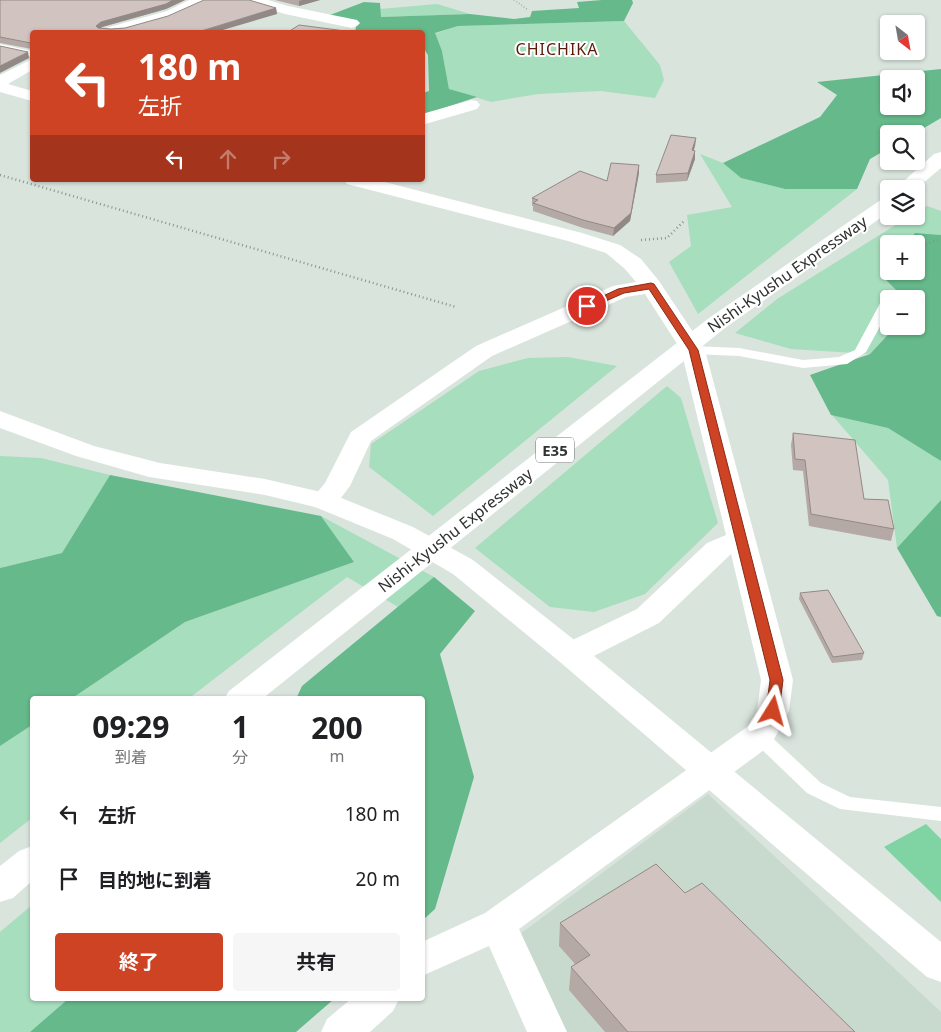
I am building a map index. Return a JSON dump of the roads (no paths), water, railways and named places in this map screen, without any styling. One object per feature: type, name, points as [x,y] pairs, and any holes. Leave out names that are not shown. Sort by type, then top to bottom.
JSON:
[{"type":"main road","points":[[114,30],[172,14],[201,0]]},
{"type":"main road","points":[[253,0],[285,10],[352,23]]},
{"type":"main road","points":[[0,82],[30,65]]},
{"type":"main road","points":[[0,87],[30,95]]},
{"type":"main road","points":[[425,119],[471,105]]},
{"type":"main road","points":[[915,180],[941,158]]},
{"type":"main road","points":[[925,182],[941,172]]},
{"type":"main road","points":[[362,182],[575,237],[613,249],[633,264],[651,286],[693,350],[777,680],[773,711],[759,736],[498,924],[425,959]]},
{"type":"main road","name":"Nishi-Kyushu Expressway","points":[[244,696],[717,322],[880,209]]},
{"type":"main road","points":[[324,501],[337,486],[360,437],[484,351],[621,291],[651,286]]},
{"type":"main road","points":[[0,419],[85,451],[158,471],[265,487],[324,501],[403,533],[463,567],[571,654],[941,965]]},
{"type":"main road","points":[[571,654],[648,616],[717,549],[742,539]]},
{"type":"main road","points":[[0,887],[30,863]]},
{"type":"main road","points":[[498,924],[547,1032]]},
{"type":"main road","points":[[341,1032],[377,1001]]},
{"type":"lane","points":[[0,47],[30,54]]},
{"type":"lane","points":[[693,350],[739,352],[803,364],[842,361],[860,352],[880,315]]},
{"type":"lane","points":[[759,736],[814,788],[847,804],[941,814]]},
{"type":"district","name":"CHICHIKA","points":[[557,49]]}]
